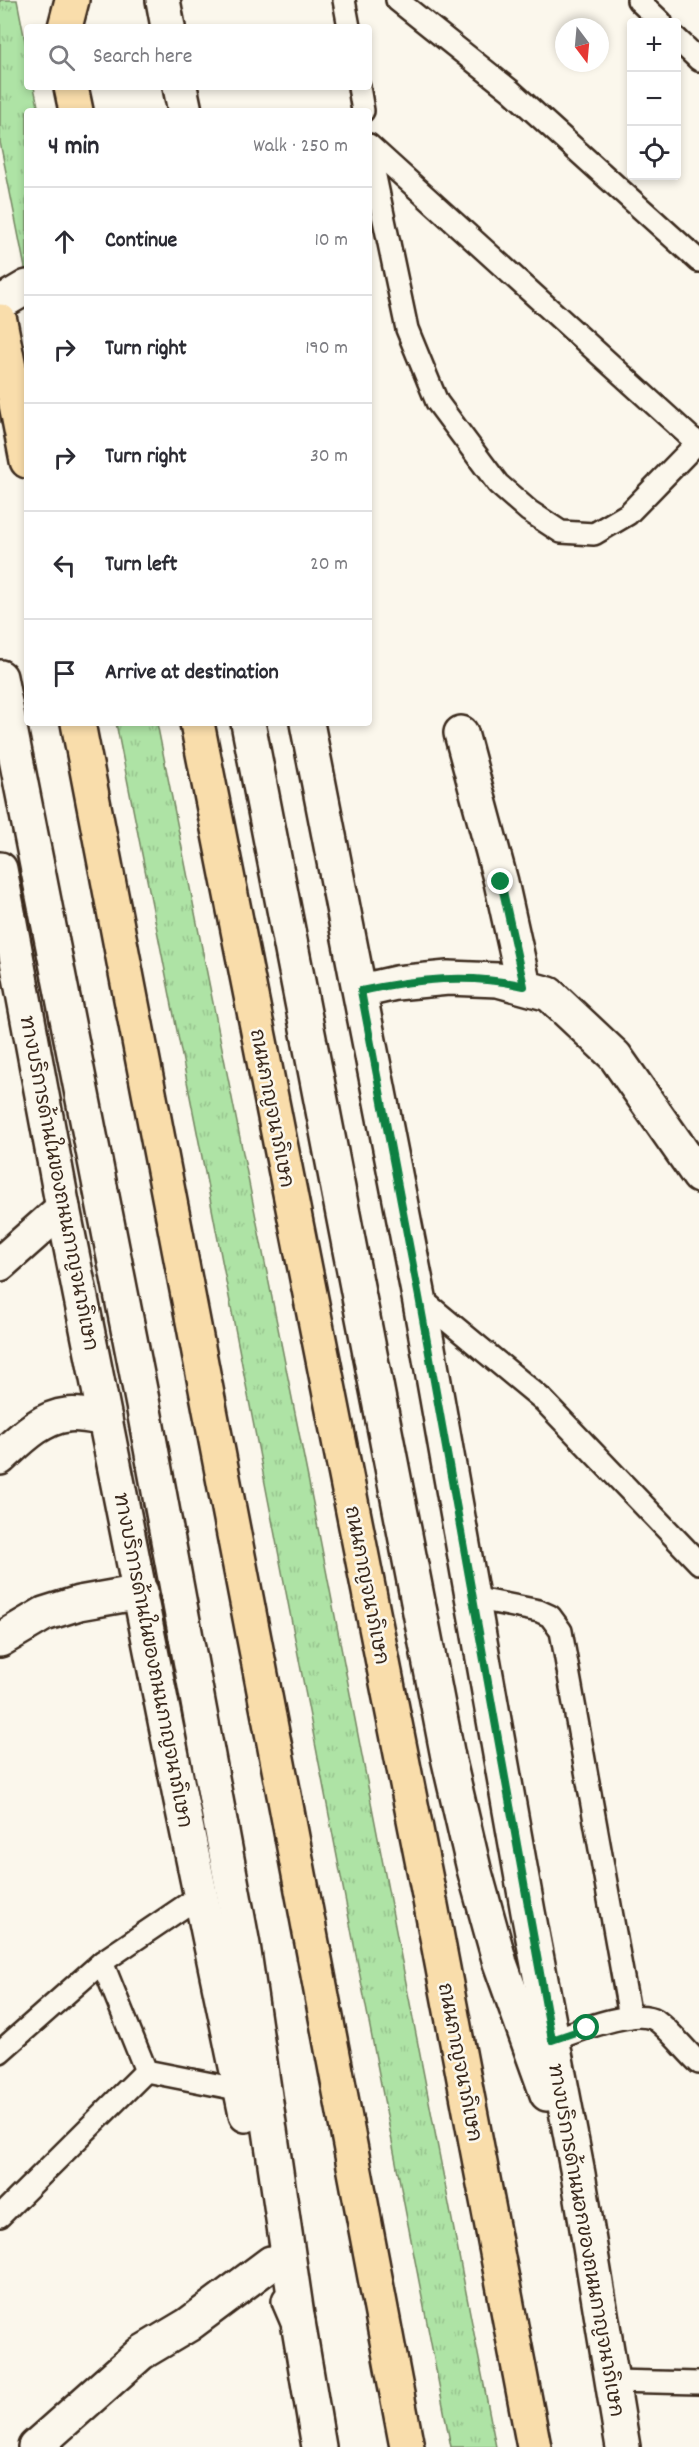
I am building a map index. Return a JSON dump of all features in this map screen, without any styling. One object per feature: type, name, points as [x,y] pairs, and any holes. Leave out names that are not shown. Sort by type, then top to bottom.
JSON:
[{"type":"highway","points":[[53,0],[58,24]]},
{"type":"highway","points":[[66,24],[72,0]]},
{"type":"highway","points":[[72,90],[75,108]]},
{"type":"highway","points":[[0,321],[24,445]]},
{"type":"highway","points":[[79,726],[407,2447]]},
{"type":"highway","name":"ถนนกาญจนาภิเษก","points":[[198,726],[429,1895],[534,2447]]},
{"type":"main road","points":[[163,0],[167,24]]},
{"type":"main road","points":[[181,90],[184,108]]},
{"type":"main road","points":[[0,303],[24,289]]},
{"type":"main road","points":[[0,677],[143,1405],[243,1945],[298,2322]]},
{"type":"main road","points":[[249,726],[448,1757],[474,1869],[500,1963],[578,2174]]},
{"type":"main road","name":"ทางบริการด้านนอกของถนนกาญจนาภิเษก","points":[[308,726],[419,1297],[578,2174],[623,2447]]},
{"type":"main road","points":[[461,733],[501,882],[524,986]]},
{"type":"main road","name":"ทางบริการด้านในของถนนกาญจนาภิเษก","points":[[0,869],[6,937],[242,2090],[271,2263],[298,2322],[319,2447]]},
{"type":"main road","points":[[361,991],[396,983],[448,978],[498,980],[549,994],[615,1056],[699,1176]]},
{"type":"main road","points":[[0,1264],[63,1208]]},
{"type":"main road","points":[[0,1458],[34,1428],[51,1420],[68,1415],[105,1419]]},
{"type":"main road","points":[[0,1640],[44,1614],[79,1603],[141,1592]]},
{"type":"main road","points":[[35,2447],[141,2353],[188,2325],[271,2263]]},
{"type":"lane","points":[[344,0],[348,24]]},
{"type":"lane","points":[[398,0],[511,91],[699,261]]},
{"type":"lane","points":[[638,0],[657,18]]},
{"type":"lane","points":[[681,43],[699,60]]},
{"type":"lane","points":[[360,90],[362,108]]},
{"type":"lane","points":[[372,150],[698,442],[628,514],[594,534],[561,532],[529,512],[498,484],[437,402],[407,328],[372,161]]},
{"type":"lane","points":[[419,1297],[542,1399],[699,1563]]},
{"type":"lane","points":[[473,1598],[539,1611],[550,1616],[561,1630],[630,2017]]},
{"type":"lane","points":[[0,2052],[102,1962],[201,1895]]},
{"type":"lane","points":[[102,1962],[146,2071]]},
{"type":"lane","points":[[552,2040],[630,2017],[643,2016],[656,2020],[699,2063]]},
{"type":"lane","points":[[146,2071],[242,2090]]},
{"type":"lane","points":[[0,2216],[146,2071]]},
{"type":"lane","points":[[612,2381],[699,2383]]},
{"type":"green space","points":[[0,0],[17,0],[24,36],[24,90],[35,90],[38,108],[24,108],[24,263],[0,142]]},
{"type":"green space","points":[[117,726],[158,726],[315,1513],[496,2447],[451,2447]]},
{"type":"route","points":[[501,882],[524,986],[498,980],[448,978],[396,983],[361,991],[419,1297],[552,2040],[587,2028]]}]
